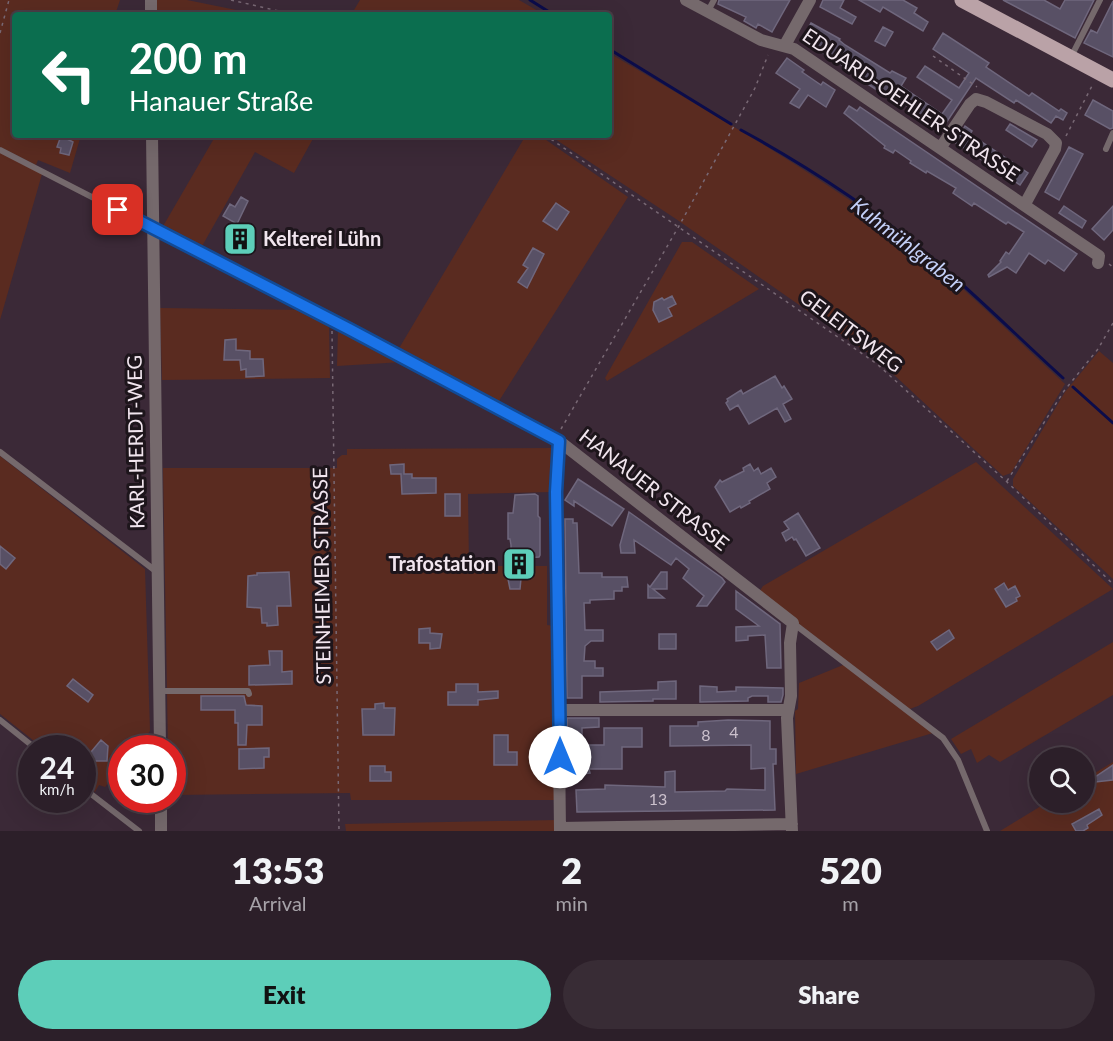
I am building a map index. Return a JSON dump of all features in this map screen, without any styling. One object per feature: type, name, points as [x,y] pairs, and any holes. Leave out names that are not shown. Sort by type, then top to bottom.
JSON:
[{"type":"main road","points":[[962,0],[1113,80]]},
{"type":"street","name":"EDUARD-OEHLER-STRASSE","points":[[686,0],[711,6],[761,40],[794,49],[1100,255],[1104,264]]},
{"type":"street","points":[[778,44],[810,0]]},
{"type":"street","points":[[941,147],[970,104],[976,99],[1047,134],[1056,143],[1055,149],[1025,204]]},
{"type":"street","name":"KARL-HERDT-WEG","points":[[152,138],[160,735]]},
{"type":"street","points":[[559,441],[556,492],[560,829],[792,828],[787,710],[790,696],[790,643],[794,623]]},
{"type":"street","name":"HANAUER STRASSE","points":[[559,441],[794,623]]},
{"type":"street","points":[[559,710],[787,710]]},
{"type":"street","points":[[161,813],[161,831]]},
{"type":"lane","points":[[1071,58],[1100,0]]},
{"type":"lane","points":[[1106,149],[1113,133]]},
{"type":"lane","name":"HANAUER STRASSE","points":[[0,150],[559,441]]},
{"type":"lane","points":[[0,452],[158,573]]},
{"type":"lane","name":"HANAUER STRASSE","points":[[794,623],[943,738],[958,760],[987,831]]},
{"type":"lane","points":[[159,691],[248,691],[249,694]]},
{"type":"lane","points":[[0,720],[19,735]]},
{"type":"lane","points":[[96,798],[139,831]]},
{"type":"path","points":[[0,33],[9,0]]},
{"type":"path","points":[[231,0],[283,12]]},
{"type":"path","points":[[559,441],[559,432],[678,226],[778,44]]},
{"type":"path","points":[[933,56],[980,89],[976,99]]},
{"type":"path","points":[[1056,143],[1066,136],[1099,73]]},
{"type":"path","name":"GELEITSWEG","points":[[549,138],[877,364],[1007,482],[1113,584]]},
{"type":"path","points":[[1104,264],[1113,267]]},
{"type":"path","name":"STEINHEIMER STRASSE","points":[[332,321],[339,831]]},
{"type":"path","points":[[1007,482],[1064,392],[1098,349],[1113,323]]},
{"type":"shaded area","points":[[0,0],[120,0],[116,12],[12,12],[12,138],[80,138],[70,173],[38,160],[36,165],[0,147]]},
{"type":"shaded area","points":[[157,0],[187,0],[246,12],[157,12]]},
{"type":"shaded area","points":[[360,0],[519,0],[540,12],[353,12]]},
{"type":"shaded area","points":[[612,55],[783,157],[884,224],[954,281],[1065,384],[1011,473],[1003,476],[878,360],[676,219],[554,138],[612,138]]},
{"type":"shaded area","points":[[214,138],[313,138],[294,173],[255,152],[201,248],[162,228]]},
{"type":"shaded area","points":[[524,138],[543,138],[628,197],[497,404],[398,350]]},
{"type":"shaded area","points":[[0,152],[42,174],[0,320]]},
{"type":"shaded area","points":[[682,242],[692,242],[759,289],[607,381],[605,378]]},
{"type":"shaded area","points":[[160,308],[303,310],[329,325],[330,378],[162,380]]},
{"type":"shaded area","points":[[338,330],[350,334],[403,362],[337,366]]},
{"type":"shaded area","points":[[1099,351],[1113,363],[1113,579],[1013,486],[1013,479],[1065,392]]},
{"type":"shaded area","points":[[553,448],[552,492],[468,494],[469,566],[547,566],[547,625],[554,626],[555,800],[351,800],[350,793],[186,795],[186,735],[168,735],[163,468],[337,468],[337,459],[342,455],[347,455],[347,449]]},
{"type":"shaded area","points":[[0,456],[145,569],[150,731],[147,735],[108,735],[108,783],[105,787],[99,785],[96,790],[96,735],[27,735],[0,714]]},
{"type":"shaded area","points":[[976,462],[1113,589],[918,706],[904,711],[933,733],[796,774],[795,711],[798,709],[799,683],[848,663],[759,592],[763,586]]},
{"type":"shaded area","points":[[1113,642],[1113,695],[1000,762],[989,755],[977,763],[971,749],[961,754],[951,739]]},
{"type":"shaded area","points":[[1113,762],[1113,831],[1000,831],[1030,813],[1095,813],[1095,773]]},
{"type":"shaded area","points":[[556,820],[556,831],[346,831],[345,824]]},
{"type":"building","points":[[719,0],[790,0],[772,32],[758,24],[756,28],[744,21],[746,17],[718,4]]},
{"type":"building","points":[[823,0],[844,0],[840,8],[856,17],[852,24],[820,7]]},
{"type":"building","points":[[859,0],[903,0],[917,8],[914,13],[928,22],[923,31],[883,7],[880,12]]},
{"type":"building","points":[[1003,0],[1044,0],[1060,9],[1065,0],[1094,0],[1075,38]]},
{"type":"building","points":[[1113,1],[1113,57],[1084,43],[1091,30],[1097,33]]},
{"type":"building","points":[[811,23],[840,39],[845,45],[890,73],[892,71],[906,78],[901,86],[942,114],[952,100],[917,77],[925,66],[959,88],[969,73],[933,49],[943,33],[989,63],[986,67],[1029,96],[1032,93],[1059,111],[1061,109],[1067,113],[1063,120],[1056,116],[1051,123],[1016,100],[1014,103],[976,78],[942,129],[895,98],[893,100],[880,93],[860,79],[861,77],[802,40]]},
{"type":"building","points":[[883,27],[893,32],[885,46],[875,41]]},
{"type":"building","points":[[787,58],[821,85],[823,82],[835,90],[826,107],[808,95],[799,108],[790,103],[800,89],[776,73]]},
{"type":"building","points":[[1093,100],[1113,111],[1113,128],[1110,129],[1085,115]]},
{"type":"building","points":[[849,106],[857,111],[860,107],[1077,254],[1064,271],[1048,260],[1045,264],[1029,253],[1016,273],[1007,267],[989,277],[988,275],[1001,262],[1006,252],[1009,254],[1024,232],[1008,222],[1006,224],[974,203],[972,206],[953,193],[956,188],[927,171],[926,173],[895,150],[893,153],[884,148],[885,146],[844,113]]},
{"type":"building","points":[[1010,124],[1037,140],[1032,147],[1006,130]]},
{"type":"building","points":[[965,126],[972,131],[970,134],[1028,173],[1020,185],[956,143]]},
{"type":"building","points":[[60,138],[73,142],[69,155],[60,153],[61,148],[57,147]]},
{"type":"building","points":[[1069,147],[1083,154],[1059,200],[1045,192]]},
{"type":"building","points":[[241,197],[248,201],[237,224],[223,216],[230,204],[235,207]]},
{"type":"building","points":[[556,203],[569,212],[557,230],[543,221]]},
{"type":"building","points":[[1064,206],[1086,221],[1082,228],[1059,213]]},
{"type":"building","points":[[1113,206],[1113,230],[1104,240],[1092,229]]},
{"type":"building","name":"Kelterei Lühn","points":[[238,227],[252,235],[242,252],[228,244]]},
{"type":"building","points":[[533,248],[544,254],[527,288],[518,282],[528,268],[523,265]]},
{"type":"building","points":[[672,296],[676,304],[668,308],[672,316],[659,322],[653,310],[654,302]]},
{"type":"building","points":[[236,339],[236,350],[250,351],[250,359],[263,359],[264,376],[246,377],[246,369],[241,370],[240,360],[224,360],[225,340]]},
{"type":"building","points":[[775,376],[792,399],[783,404],[791,419],[785,422],[777,408],[749,424],[738,405],[730,410],[726,403],[727,399],[741,390],[743,394]]},
{"type":"building","points":[[404,464],[404,474],[412,474],[412,478],[436,478],[436,493],[402,494],[401,474],[391,474],[390,465]]},
{"type":"building","points":[[750,464],[754,471],[758,468],[761,474],[771,468],[776,477],[767,483],[770,489],[749,501],[750,503],[730,512],[715,487],[720,480],[722,482],[744,471],[743,468]]},
{"type":"building","points":[[578,479],[624,509],[612,526],[574,501],[574,506],[565,500]]},
{"type":"building","points":[[445,494],[460,494],[460,516],[445,516]]},
{"type":"building","points":[[535,494],[538,496],[538,516],[540,518],[540,555],[523,558],[520,589],[510,589],[507,574],[514,574],[510,539],[508,539],[508,513],[513,513],[515,495]]},
{"type":"building","points":[[629,512],[722,578],[725,582],[707,606],[697,606],[704,596],[683,578],[689,569],[676,558],[671,565],[634,540],[635,553],[621,553],[620,545]]},
{"type":"building","points":[[798,513],[820,548],[806,556],[796,539],[792,537],[786,541],[782,533],[789,529],[784,522]]},
{"type":"building","points":[[565,519],[573,519],[573,523],[577,523],[579,573],[602,573],[602,577],[627,577],[628,587],[622,587],[622,591],[614,591],[614,599],[590,600],[590,603],[584,603],[585,630],[603,630],[603,641],[591,641],[585,646],[584,661],[595,661],[595,668],[603,668],[603,676],[582,676],[582,698],[567,698]]},
{"type":"building","points":[[0,546],[15,558],[6,569],[0,564]]},
{"type":"building","points":[[289,572],[291,606],[277,606],[278,625],[267,626],[267,623],[262,623],[261,608],[247,607],[248,576],[257,575],[257,573]]},
{"type":"building","points":[[661,572],[667,572],[667,589],[653,589],[664,598],[648,598],[648,585],[650,587]]},
{"type":"building","points":[[1004,583],[1008,590],[1015,586],[1020,596],[1016,598],[1017,601],[1006,607],[995,589]]},
{"type":"building","points":[[736,591],[780,624],[781,668],[767,668],[765,635],[748,636],[748,640],[736,641],[736,627],[759,626],[736,609]]},
{"type":"building","points":[[430,628],[430,633],[442,634],[440,648],[430,649],[430,643],[419,643],[419,629]]},
{"type":"building","points":[[949,630],[954,638],[937,650],[931,642]]},
{"type":"building","points":[[659,634],[676,634],[676,649],[659,649]]},
{"type":"building","points":[[269,651],[282,651],[282,672],[292,671],[292,684],[249,685],[249,666],[270,665]]},
{"type":"building","points":[[73,679],[93,695],[88,702],[67,686]]},
{"type":"building","points":[[676,681],[676,699],[600,702],[600,692],[658,690],[658,682]]},
{"type":"building","points":[[456,684],[478,684],[478,692],[498,691],[498,698],[478,700],[478,705],[448,705],[448,692],[456,692]]},
{"type":"building","points":[[700,686],[717,687],[717,692],[736,691],[736,687],[783,688],[783,695],[781,702],[768,702],[768,696],[752,696],[748,698],[748,701],[700,702]]},
{"type":"building","points":[[201,696],[244,696],[246,705],[262,706],[262,725],[247,725],[246,745],[238,745],[238,723],[235,723],[235,710],[201,710]]},
{"type":"building","points":[[384,703],[384,708],[395,708],[394,735],[363,735],[362,709],[375,709],[375,704]]},
{"type":"building","points":[[567,718],[599,718],[599,727],[582,728],[582,745],[604,745],[604,728],[642,728],[642,747],[622,747],[622,769],[589,769],[590,773],[581,774],[581,762],[573,762],[572,743],[568,743]]},
{"type":"building","points":[[770,721],[770,749],[776,749],[776,764],[773,764],[775,810],[577,812],[576,790],[605,789],[605,785],[665,787],[665,772],[675,771],[675,792],[725,791],[727,789],[765,790],[765,768],[751,769],[751,745],[670,746],[670,726],[698,726],[698,722]]},
{"type":"building","points":[[494,735],[508,735],[508,752],[517,752],[517,765],[494,765]]},
{"type":"building","points":[[101,740],[108,746],[107,761],[96,761],[96,746]]},
{"type":"building","points":[[269,748],[269,757],[264,757],[264,768],[239,769],[239,749]]},
{"type":"building","points":[[1113,765],[1113,780],[1095,782],[1095,777]]},
{"type":"building","points":[[370,766],[385,766],[385,772],[391,772],[391,781],[370,781]]},
{"type":"building","points":[[1099,809],[1102,815],[1087,825],[1088,828],[1076,831],[1072,824]]},
{"type":"waterway","name":"Kuhmühlgraben","points":[[530,0],[549,12]]},
{"type":"waterway","name":"Kuhmühlgraben","points":[[612,51],[731,124]]},
{"type":"waterway","name":"Kuhmühlgraben","points":[[741,130],[839,189],[909,239],[964,286],[1063,378]]},
{"type":"waterway","name":"Kuhmühlgraben","points":[[1073,387],[1113,423]]},
{"type":"place","name":"Kelterei Lühn","points":[[240,239]]},
{"type":"place","name":"Trafostation","points":[[519,564]]},
{"type":"route","points":[[118,210],[559,441],[556,492],[560,757]]}]
